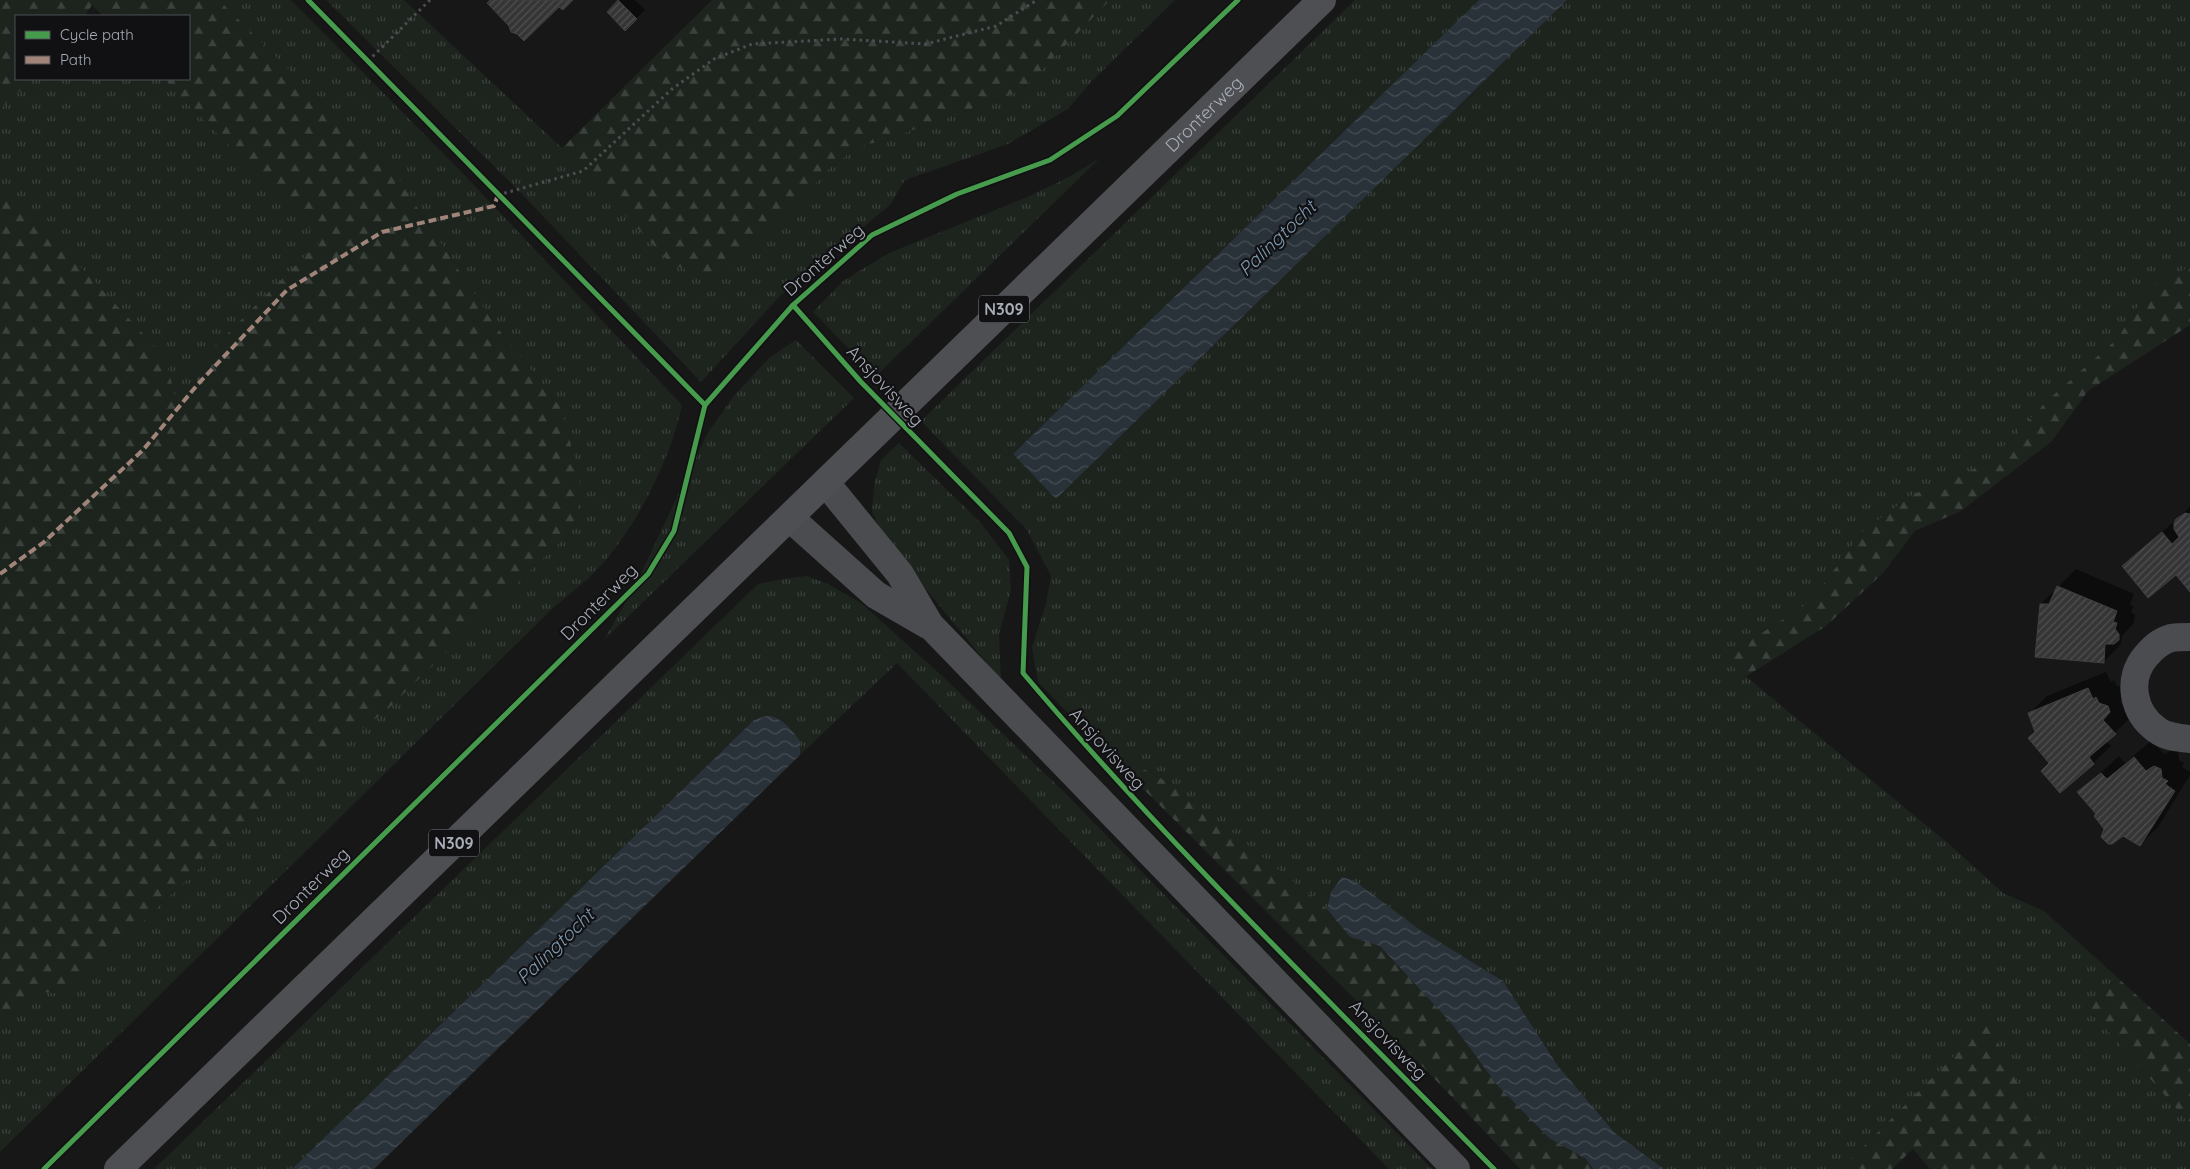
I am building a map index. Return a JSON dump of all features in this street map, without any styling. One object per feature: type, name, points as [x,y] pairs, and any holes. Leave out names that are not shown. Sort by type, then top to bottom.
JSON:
[{"type":"main road","name":"Dronterweg","points":[[118,1169],[1322,0]]},
{"type":"street","points":[[826,483],[900,574],[930,625],[1456,1169]]},
{"type":"street","points":[[790,518],[876,595],[930,625]]},
{"type":"street","points":[[2190,637],[2171,638],[2155,646],[2139,663],[2135,676],[2134,692],[2142,717],[2157,731],[2173,738],[2190,739]]},
{"type":"path","points":[[368,62],[430,0]]},
{"type":"path","points":[[498,195],[583,171],[672,89],[714,59],[752,44],[842,39],[926,44],[996,26],[1036,0]]},
{"type":"path","points":[[362,55],[375,68]]},
{"type":"path","points":[[491,188],[504,202]]},
{"type":"green space","points":[[0,0],[219,0],[399,180],[495,325],[562,409],[582,489],[572,530],[389,708],[274,798],[65,994],[33,991],[0,1030],[0,181],[165,357],[178,408],[198,384],[194,367],[321,240],[165,80],[190,80],[190,15],[102,15],[92,5],[86,15],[15,15],[15,80],[32,80],[0,109]]},
{"type":"green space","points":[[219,0],[291,0],[453,163],[682,405],[670,446],[642,507],[618,545],[599,568],[551,610],[0,1152],[0,1030],[33,991],[65,994],[274,798],[389,708],[572,530],[562,409],[495,325],[399,180]]},
{"type":"green space","points":[[326,0],[404,0],[562,148],[672,265],[804,197],[826,171],[857,147],[885,140],[1021,91],[1110,0],[1175,0],[1090,83],[1068,109],[1008,144],[905,180],[890,205],[780,296],[701,382],[519,191]]},
{"type":"green space","points":[[712,0],[1110,0],[1021,91],[885,140],[857,147],[826,171],[804,197],[729,270],[702,273],[672,265],[562,148]]},
{"type":"green space","points":[[1355,0],[1479,0],[1013,454],[1056,499],[1567,0],[2190,0],[2190,267],[2151,285],[2118,338],[2049,399],[1988,463],[1914,494],[1863,531],[1810,602],[1735,650],[1726,660],[1949,844],[2003,893],[2044,911],[2118,978],[2086,1006],[2190,1124],[2190,1169],[2059,1169],[1988,1023],[1841,1169],[1664,1169],[1615,1133],[1558,1066],[1503,981],[1420,930],[1355,881],[1331,892],[1327,909],[1173,785],[1099,745],[1038,682],[1032,647],[1046,604],[1051,576],[1027,530],[921,421]]},
{"type":"green space","points":[[32,80],[165,80],[322,240],[194,367],[198,384],[178,409],[165,357],[0,181],[0,109]]},
{"type":"green space","points":[[1099,159],[876,376],[813,312],[843,281],[889,253],[1025,198],[1065,179]]},
{"type":"green space","points":[[2190,267],[2190,325],[2088,391],[2052,441],[1961,511],[1915,531],[1883,573],[1826,626],[1745,677],[1726,660],[1735,650],[1810,602],[1863,531],[1914,494],[1988,463],[2049,399],[2118,338],[2151,285]]},
{"type":"green space","points":[[796,340],[854,398],[604,640],[636,584],[707,434],[733,397],[770,357]]},
{"type":"green space","points":[[899,443],[980,522],[1009,560],[1011,590],[999,634],[1001,680],[886,541],[872,512],[874,485],[881,460]]},
{"type":"green space","points":[[807,576],[828,584],[861,603],[941,675],[1064,792],[1432,1169],[1389,1169],[897,663],[800,755],[800,741],[754,720],[292,1169],[154,1169],[758,584]]},
{"type":"green space","points":[[1099,745],[1173,785],[1327,909],[1350,937],[1380,946],[1452,1024],[1498,1086],[1549,1138],[1586,1159],[1593,1169],[1520,1169],[1431,1075]]},
{"type":"green space","points":[[2118,978],[2190,1044],[2190,1124],[2086,1006]]},
{"type":"green space","points":[[1988,1022],[2059,1169],[1930,1169],[1913,1149],[1892,1169],[1841,1169]]},
{"type":"water","name":"Palingtocht","points":[[1479,0],[1567,0],[1056,499],[1013,454]]},
{"type":"water","name":"Palingtocht","points":[[766,716],[776,718],[793,732],[800,741],[800,755],[374,1169],[292,1169],[754,720]]},
{"type":"water","points":[[1342,877],[1355,881],[1420,930],[1503,981],[1558,1066],[1615,1133],[1664,1169],[1593,1169],[1586,1159],[1549,1138],[1498,1086],[1452,1024],[1380,946],[1350,937],[1327,909],[1331,892]]},
{"type":"building","points":[[490,0],[573,0],[563,10],[559,7],[524,41],[517,34],[511,32],[509,26],[487,3]]},
{"type":"building","points":[[618,0],[637,19],[625,31],[607,12]]},
{"type":"building","points":[[2185,513],[2190,514],[2190,592],[2176,575],[2148,598],[2122,566],[2162,532],[2172,544],[2179,537],[2174,529],[2174,523],[2176,519]]},
{"type":"building","points":[[2057,586],[2117,611],[2113,622],[2117,623],[2115,629],[2119,634],[2119,640],[2114,644],[2105,644],[2104,663],[2035,657],[2040,604],[2049,604]]},
{"type":"building","points":[[2088,688],[2093,699],[2096,697],[2099,703],[2108,706],[2110,712],[2103,720],[2116,734],[2089,757],[2094,764],[2060,793],[2041,771],[2049,763],[2028,738],[2035,732],[2028,713]]},
{"type":"building","points":[[2134,757],[2146,771],[2154,766],[2161,769],[2162,778],[2168,781],[2165,784],[2175,791],[2140,846],[2123,836],[2112,844],[2108,844],[2101,837],[2104,829],[2094,816],[2096,814],[2077,792],[2101,773],[2107,779]]},
{"type":"marked path","points":[[0,574],[44,542],[143,450],[198,384],[287,290],[382,232],[494,206],[498,195]]},
{"type":"cycle path","points":[[308,0],[705,405]]},
{"type":"cycle path","points":[[44,1169],[648,574],[674,531],[705,405],[793,305],[872,235],[957,194],[1050,160],[1117,116],[1238,0]]},
{"type":"cycle path","name":"Ansjovisweg","points":[[793,305],[861,382],[1009,533],[1027,567],[1023,673],[1136,801],[1254,925],[1494,1169]]}]
